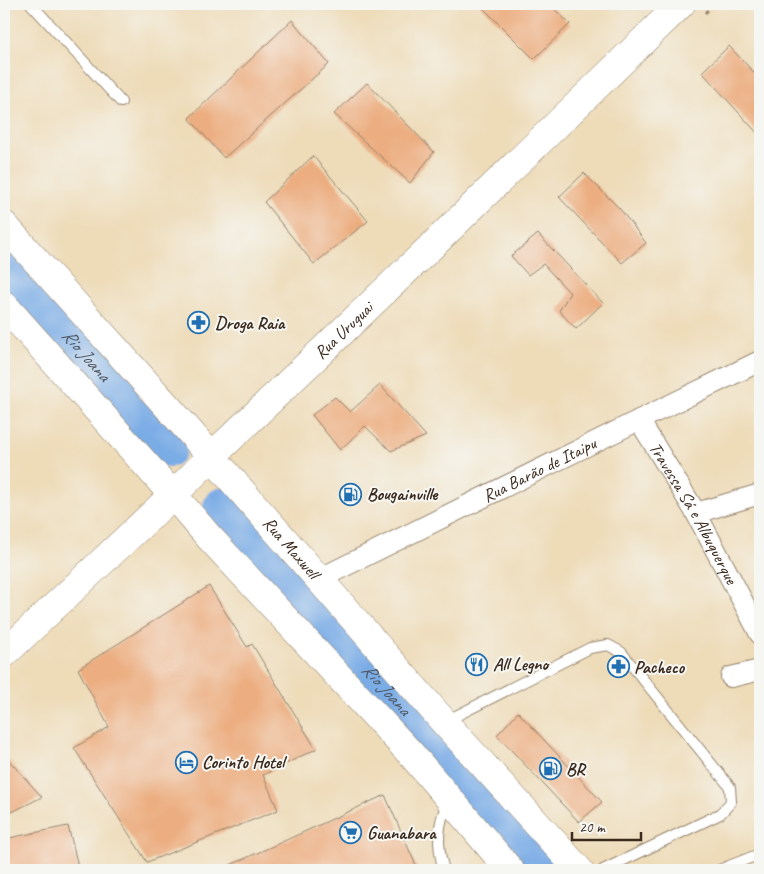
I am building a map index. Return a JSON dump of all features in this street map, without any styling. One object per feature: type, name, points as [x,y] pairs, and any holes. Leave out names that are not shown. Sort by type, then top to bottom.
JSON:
[{"type":"main road","name":"Rua Uruguai","points":[[4,654],[429,249],[681,4]]},
{"type":"main road","name":"Rua Maxwell","points":[[4,225],[211,456],[444,722],[579,870]]},
{"type":"main road","points":[[4,305],[209,537],[412,755],[510,870]]},
{"type":"street","name":"Rua Barão de Itaipu","points":[[319,579],[760,361]]},
{"type":"street","name":"Travessa Sá e Albuquerque","points":[[639,420],[696,513],[760,634]]},
{"type":"street","points":[[696,513],[760,494]]},
{"type":"street","points":[[731,678],[760,670]]},
{"type":"lane","points":[[31,4],[121,102]]},
{"type":"lane","points":[[444,722],[590,648],[608,645],[621,652],[730,787],[731,802],[720,814],[603,870]]},
{"type":"lane","points":[[444,870],[438,840],[445,808],[450,799]]},
{"type":"lane","points":[[719,870],[760,855]]},
{"type":"building","points":[[479,4],[549,4],[570,24],[534,59]]},
{"type":"building","points":[[292,20],[329,64],[224,158],[189,118]]},
{"type":"building","points":[[729,46],[760,79],[760,136],[702,72]]},
{"type":"building","points":[[367,83],[434,152],[410,183],[334,114]]},
{"type":"building","points":[[313,156],[368,221],[314,264],[264,202]]},
{"type":"building","points":[[584,173],[620,209],[646,243],[622,263],[559,197]]},
{"type":"building","points":[[538,234],[603,303],[576,329],[559,311],[570,293],[543,264],[528,275],[511,256]]},
{"type":"building","points":[[380,385],[426,436],[391,451],[365,426],[340,450],[312,415],[335,397],[350,412]]},
{"type":"building","name":"Corinto Hotel","points":[[209,586],[247,647],[252,644],[316,749],[263,775],[278,810],[147,862],[74,748],[109,727],[78,669]]},
{"type":"building","name":"BR","points":[[518,712],[602,802],[579,822],[497,735]]},
{"type":"building","points":[[4,755],[42,797],[4,816]]},
{"type":"building","name":"Guanabara","points":[[385,795],[418,870],[219,870],[282,842]]},
{"type":"building","points":[[68,826],[79,870],[4,870],[4,839]]},
{"type":"waterway","name":"Rio Joana","points":[[4,262],[167,447]]},
{"type":"waterway","name":"Rio Joana","points":[[223,508],[549,870]]},
{"type":"place","name":"Droga Raia","points":[[199,323]]},
{"type":"place","name":"Bougainville","points":[[351,494]]},
{"type":"place","name":"All Legno","points":[[477,664]]},
{"type":"place","name":"Pacheco","points":[[618,667]]},
{"type":"place","name":"Corinto Hotel","points":[[186,762]]},
{"type":"place","name":"BR","points":[[550,769]]},
{"type":"place","name":"Guanabara","points":[[351,833]]}]
